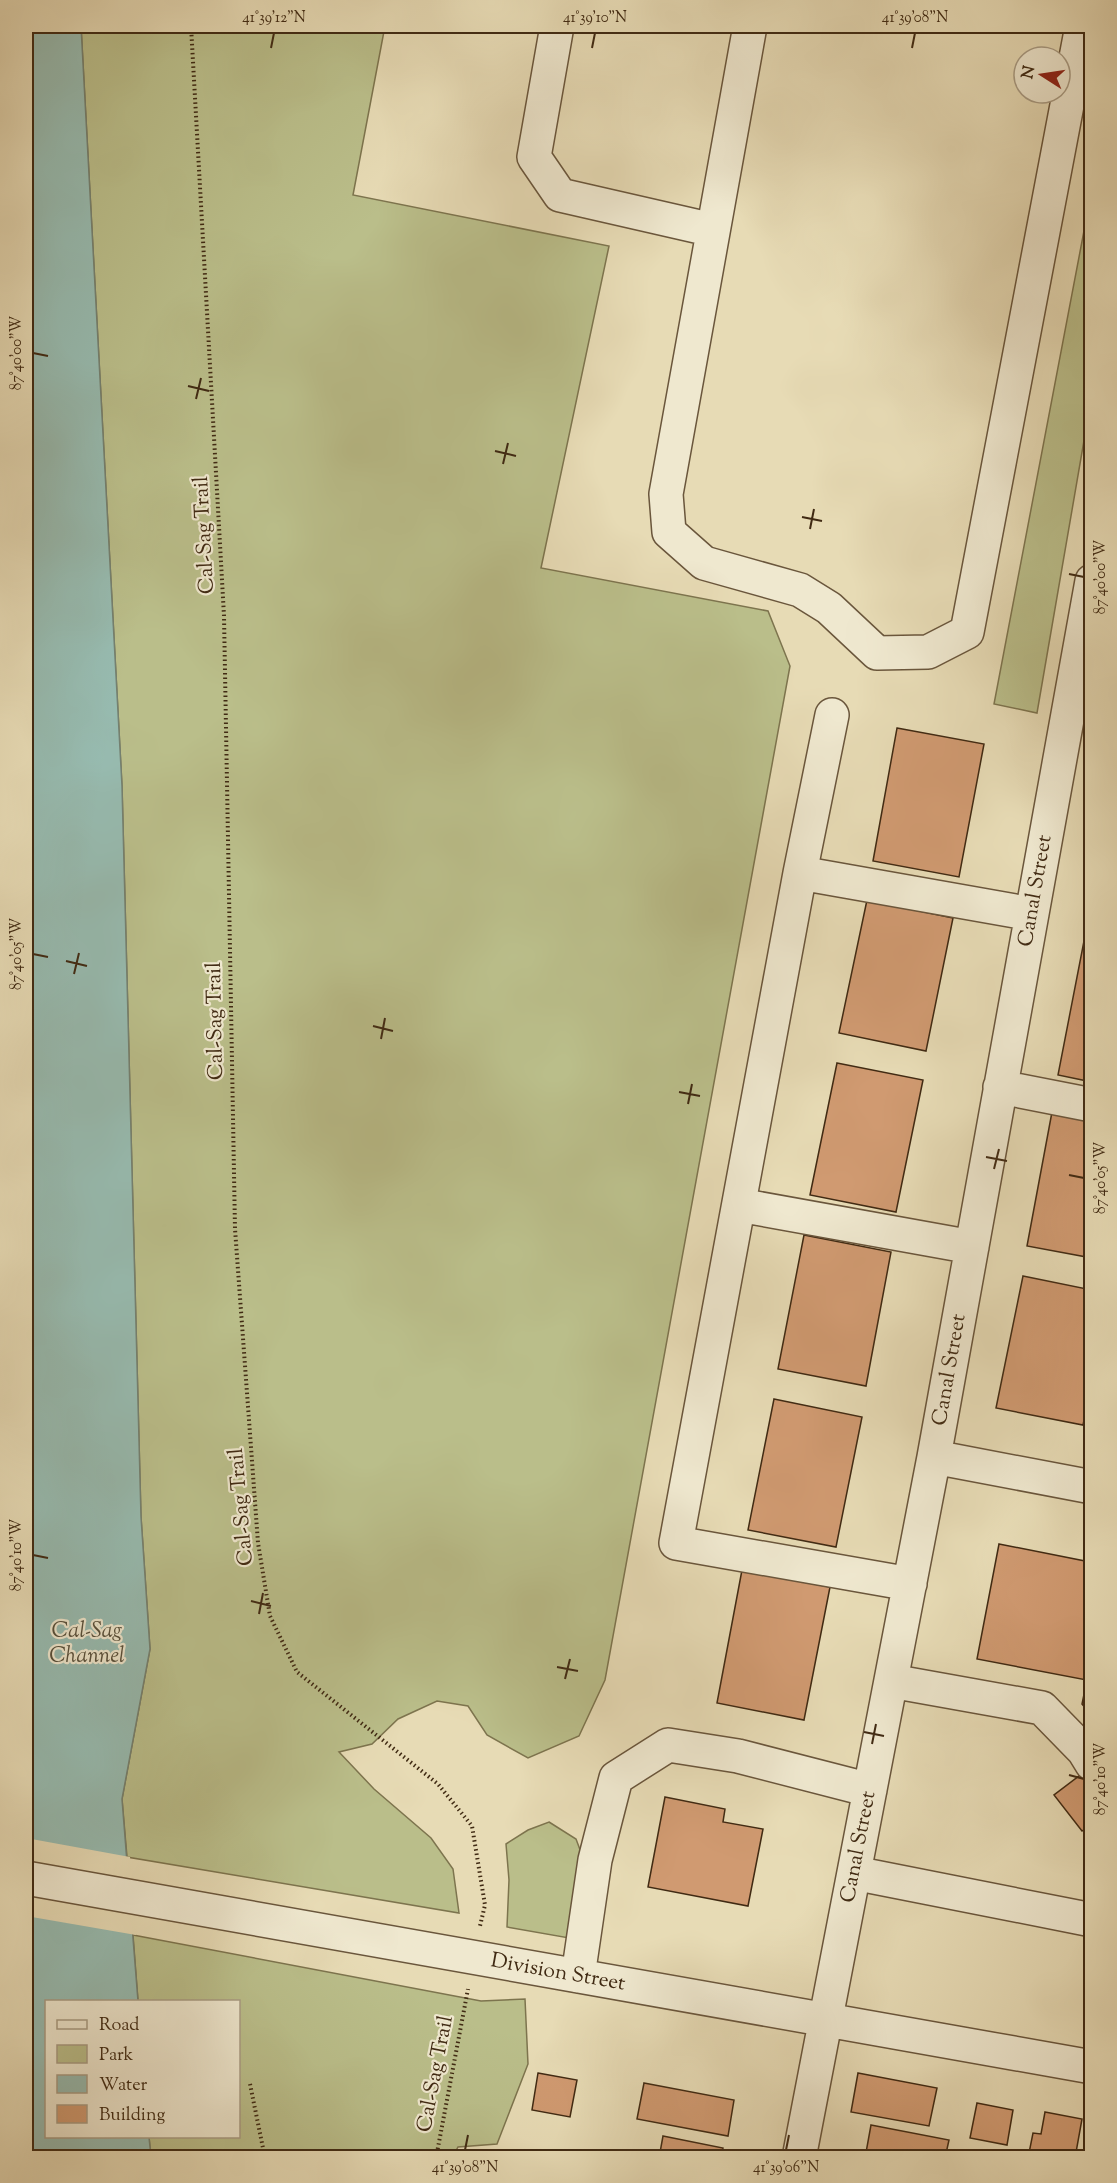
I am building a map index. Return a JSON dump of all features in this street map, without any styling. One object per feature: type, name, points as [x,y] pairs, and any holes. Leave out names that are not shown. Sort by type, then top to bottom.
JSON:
[{"type":"street","points":[[557,26],[534,157],[560,195],[713,230]]},
{"type":"street","points":[[750,26],[666,494],[669,532],[704,563],[800,590],[829,608],[877,653],[928,652],[967,632],[1082,26]]},
{"type":"street","name":"Canal Street","points":[[799,2157],[934,1457],[1092,580]]},
{"type":"street","points":[[831,715],[676,1543],[910,1584]]},
{"type":"street","points":[[800,873],[1032,914]]},
{"type":"street","points":[[1000,1087],[1092,1105]]},
{"type":"street","points":[[739,1205],[972,1246]]},
{"type":"street","points":[[934,1457],[1092,1487]]},
{"type":"street","points":[[891,1681],[1042,1707],[1084,1752],[1092,1764]]},
{"type":"street","points":[[578,1976],[595,1860],[616,1778],[668,1745],[738,1756],[870,1790]]},
{"type":"street","points":[[854,1873],[1092,1920]]},
{"type":"street","name":"Division Street","points":[[26,1878],[1092,2067]]},
{"type":"path","name":"Cal-Sag Trail","points":[[191,26],[224,616],[235,1229],[258,1543],[270,1616],[297,1672],[438,1784],[472,1826],[485,1905],[479,1926]]},
{"type":"path","name":"Cal-Sag Trail","points":[[436,2157],[467,1996]]},
{"type":"path","points":[[250,2084],[265,2157]]},
{"type":"green space","points":[[81,26],[385,26],[353,195],[609,246],[541,568],[768,611],[790,666],[605,1680],[579,1736],[528,1758],[487,1735],[468,1706],[437,1701],[398,1719],[372,1744],[339,1752],[374,1789],[431,1838],[453,1869],[459,1913],[127,1857],[122,1799],[150,1649],[141,1517],[122,786]]},
{"type":"green space","points":[[1091,194],[1091,400],[1037,713],[994,704]]},
{"type":"green space","points":[[549,1822],[576,1839],[585,1863],[569,1938],[507,1927],[509,1880],[506,1844],[528,1830]]},
{"type":"green space","points":[[133,1935],[481,2001],[525,1999],[528,2064],[497,2144],[458,2147],[452,2158],[151,2157],[149,2138],[240,2138],[240,2000],[138,2000]]},
{"type":"water","name":"Cal-Sag Channel","points":[[26,26],[81,26],[122,786],[141,1517],[150,1649],[122,1799],[138,2000],[45,2000],[45,2138],[149,2138],[151,2157],[26,2158]]},
{"type":"pier","points":[[26,1838],[130,1857],[136,1935],[26,1916]]},
{"type":"building","points":[[897,728],[984,744],[959,877],[873,861]]},
{"type":"building","points":[[867,900],[953,918],[926,1051],[839,1033]]},
{"type":"building","points":[[1084,941],[1092,943],[1092,1082],[1058,1075]]},
{"type":"building","points":[[837,1063],[923,1080],[896,1212],[810,1195]]},
{"type":"building","points":[[1052,1112],[1092,1120],[1092,1258],[1027,1246]]},
{"type":"building","points":[[804,1235],[891,1252],[866,1386],[778,1369]]},
{"type":"building","points":[[1023,1276],[1092,1290],[1092,1384],[1083,1425],[996,1408]]},
{"type":"building","points":[[774,1399],[862,1417],[836,1547],[748,1530]]},
{"type":"building","points":[[999,1544],[1085,1561],[1092,1567],[1092,1716],[1082,1704],[1087,1680],[977,1659]]},
{"type":"building","points":[[742,1570],[830,1587],[804,1720],[717,1703]]},
{"type":"building","points":[[1092,1766],[1092,1824],[1082,1831],[1054,1795]]},
{"type":"building","points":[[665,1797],[725,1809],[723,1822],[763,1829],[748,1906],[648,1887]]},
{"type":"building","points":[[538,2073],[577,2080],[570,2117],[532,2110]]},
{"type":"building","points":[[858,2073],[937,2088],[929,2126],[851,2112]]},
{"type":"building","points":[[644,2083],[734,2100],[728,2136],[637,2119]]},
{"type":"building","points":[[977,2103],[1013,2110],[1007,2145],[970,2138]]},
{"type":"building","points":[[1045,2112],[1082,2119],[1075,2158],[1028,2158],[1033,2133],[1041,2134]]},
{"type":"building","points":[[871,2125],[949,2140],[945,2158],[865,2158]]},
{"type":"building","points":[[663,2136],[723,2148],[721,2158],[659,2158]]}]
